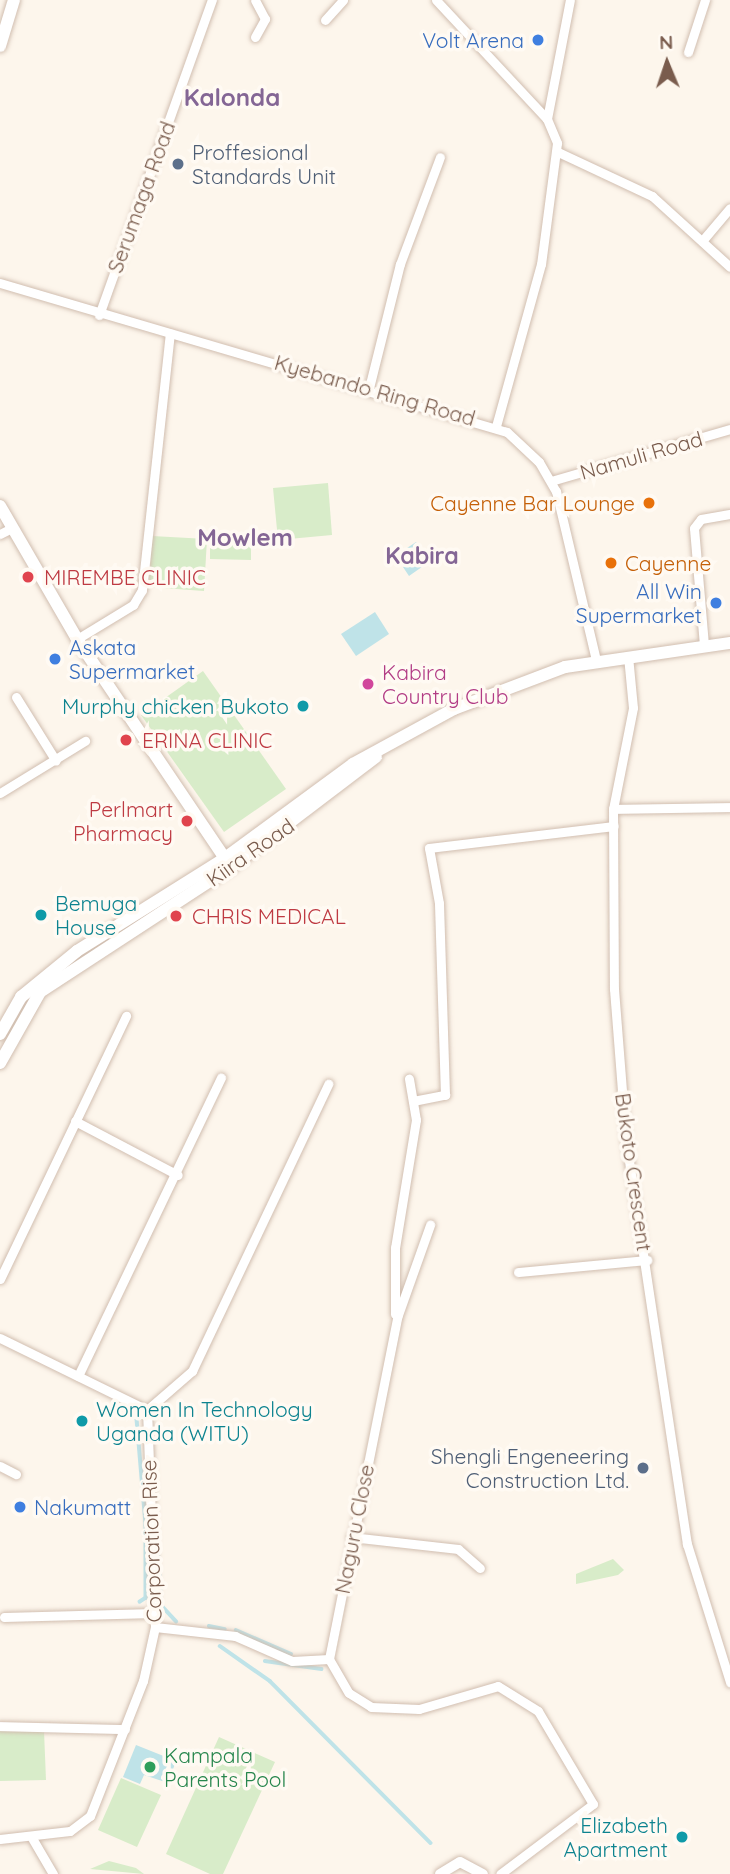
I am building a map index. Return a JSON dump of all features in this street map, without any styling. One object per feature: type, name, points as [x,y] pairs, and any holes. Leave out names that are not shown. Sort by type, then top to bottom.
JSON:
[{"type":"main road","points":[[0,46],[14,0]]},
{"type":"main road","points":[[0,506],[77,639],[228,863]]},
{"type":"main road","points":[[700,646],[730,643]]},
{"type":"main road","name":"Kiira Road","points":[[0,1063],[40,992],[228,863],[353,764],[381,752],[485,695],[603,659],[700,646]]},
{"type":"main road","name":"Kiira Road","points":[[2,1025],[34,984],[77,951],[228,863]]},
{"type":"street","name":"Serumaga Road","points":[[99,315],[212,0]]},
{"type":"street","points":[[256,0],[265,19],[256,37]]},
{"type":"street","points":[[325,20],[343,0]]},
{"type":"street","points":[[436,0],[547,119],[558,152],[540,268],[496,426]]},
{"type":"street","points":[[547,119],[570,0]]},
{"type":"street","points":[[688,52],[705,0]]},
{"type":"street","points":[[558,152],[652,196],[730,267]]},
{"type":"street","points":[[369,388],[400,264],[440,157]]},
{"type":"street","points":[[702,241],[730,208]]},
{"type":"street","name":"Kyebando Ring Road","points":[[0,283],[99,315],[369,388],[496,426],[551,481]]},
{"type":"street","points":[[77,639],[133,605],[142,590],[170,334]]},
{"type":"street","name":"Namuli Road","points":[[551,481],[730,429]]},
{"type":"street","points":[[551,481],[603,659]]},
{"type":"street","points":[[700,646],[694,528],[701,519],[730,514]]},
{"type":"street","points":[[0,534],[12,527]]},
{"type":"street","name":"Bukoto Crescent","points":[[628,656],[633,708],[613,809],[619,1053],[687,1544],[730,1682]]},
{"type":"street","points":[[16,697],[56,761]]},
{"type":"street","points":[[0,793],[85,741]]},
{"type":"street","points":[[613,809],[730,807]]},
{"type":"street","points":[[413,1101],[445,1095],[439,902],[429,848],[614,826]]},
{"type":"street","points":[[0,1279],[127,1016]]},
{"type":"street","points":[[78,1376],[178,1175],[221,1078]]},
{"type":"street","points":[[395,1330],[395,1248],[412,1151],[413,1101],[409,1079]]},
{"type":"street","points":[[0,1338],[147,1410],[192,1371],[328,1084]]},
{"type":"street","points":[[75,1121],[178,1175]]},
{"type":"street","name":"Naguru Close","points":[[329,1659],[351,1537],[395,1330],[430,1226]]},
{"type":"street","points":[[518,1272],[647,1260]]},
{"type":"street","name":"Corporation Rise","points":[[0,1839],[32,1838],[87,1822],[125,1729],[155,1627],[147,1410]]},
{"type":"street","points":[[0,1466],[16,1474]]},
{"type":"street","points":[[351,1537],[458,1549],[480,1568]]},
{"type":"street","points":[[4,1617],[154,1613]]},
{"type":"street","points":[[155,1627],[235,1636],[292,1661],[329,1659],[349,1693],[371,1707],[419,1709],[498,1686],[538,1711],[593,1804],[500,1874]]},
{"type":"street","points":[[0,1726],[125,1729]]},
{"type":"street","points":[[32,1838],[53,1874]]},
{"type":"street","points":[[447,1869],[483,1874]]},
{"type":"green space","points":[[328,483],[332,535],[278,540],[273,488]]},
{"type":"green space","points":[[152,536],[207,539],[204,591],[149,587]]},
{"type":"green space","points":[[210,537],[251,538],[251,560],[210,559]]},
{"type":"green space","points":[[203,671],[286,789],[224,832],[141,715]]},
{"type":"green space","points":[[613,1559],[624,1570],[618,1575],[576,1584],[576,1574]]},
{"type":"green space","points":[[0,1731],[44,1731],[46,1780],[0,1781]]},
{"type":"green space","points":[[219,1737],[275,1762],[223,1874],[210,1874],[166,1854]]},
{"type":"green space","points":[[121,1778],[161,1795],[137,1847],[98,1830]]},
{"type":"green space","points":[[109,1861],[136,1868],[144,1874],[90,1869]]},
{"type":"water","points":[[416,542],[429,562],[409,576],[403,567],[412,560],[404,550]]},
{"type":"water","points":[[375,612],[389,634],[356,656],[341,634]]},
{"type":"water","name":"Kampala Parents Pool","points":[[136,1745],[176,1761],[168,1783],[144,1775],[140,1784],[123,1777]]},
{"type":"waterway","points":[[137,1419],[146,1525],[146,1598],[140,1602]]},
{"type":"waterway","points":[[157,1532],[162,1606],[176,1621]]},
{"type":"waterway","points":[[209,1626],[225,1629]]},
{"type":"waterway","points":[[236,1630],[291,1654]]},
{"type":"waterway","points":[[220,1646],[270,1681],[431,1843]]},
{"type":"waterway","points":[[265,1661],[321,1669]]},
{"type":"place","name":"Volt Arena","points":[[538,40]]},
{"type":"place","name":"Proffesional Standards Unit","points":[[178,164]]},
{"type":"place","name":"Cayenne Bar Lounge","points":[[649,503]]},
{"type":"place","name":"Cayenne","points":[[611,563]]},
{"type":"place","name":"MIREMBE CLINIC","points":[[28,577]]},
{"type":"place","name":"All Win Supermarket","points":[[716,603]]},
{"type":"place","name":"Askata Supermarket","points":[[55,659]]},
{"type":"place","name":"Kabira Country Club","points":[[368,684]]},
{"type":"place","name":"Murphy chicken Bukoto","points":[[303,706]]},
{"type":"place","name":"ERINA CLINIC","points":[[126,740]]},
{"type":"place","name":"Perlmart Pharmacy","points":[[187,821]]},
{"type":"place","name":"Bemuga House","points":[[41,915]]},
{"type":"place","name":"CHRIS MEDICAL","points":[[176,916]]},
{"type":"place","name":"Women In Technology Uganda (WITU)","points":[[82,1421]]},
{"type":"place","name":"Shengli Engeneering Construction Ltd.","points":[[643,1468]]},
{"type":"place","name":"Nakumatt","points":[[20,1507]]},
{"type":"place","name":"Kampala Parents Pool","points":[[150,1767]]},
{"type":"place","name":"Elizabeth Apartment","points":[[682,1837]]},
{"type":"district","name":"Kalonda","points":[[232,98]]},
{"type":"district","name":"Mowlem","points":[[245,538]]},
{"type":"district","name":"Kabira","points":[[422,556]]}]
